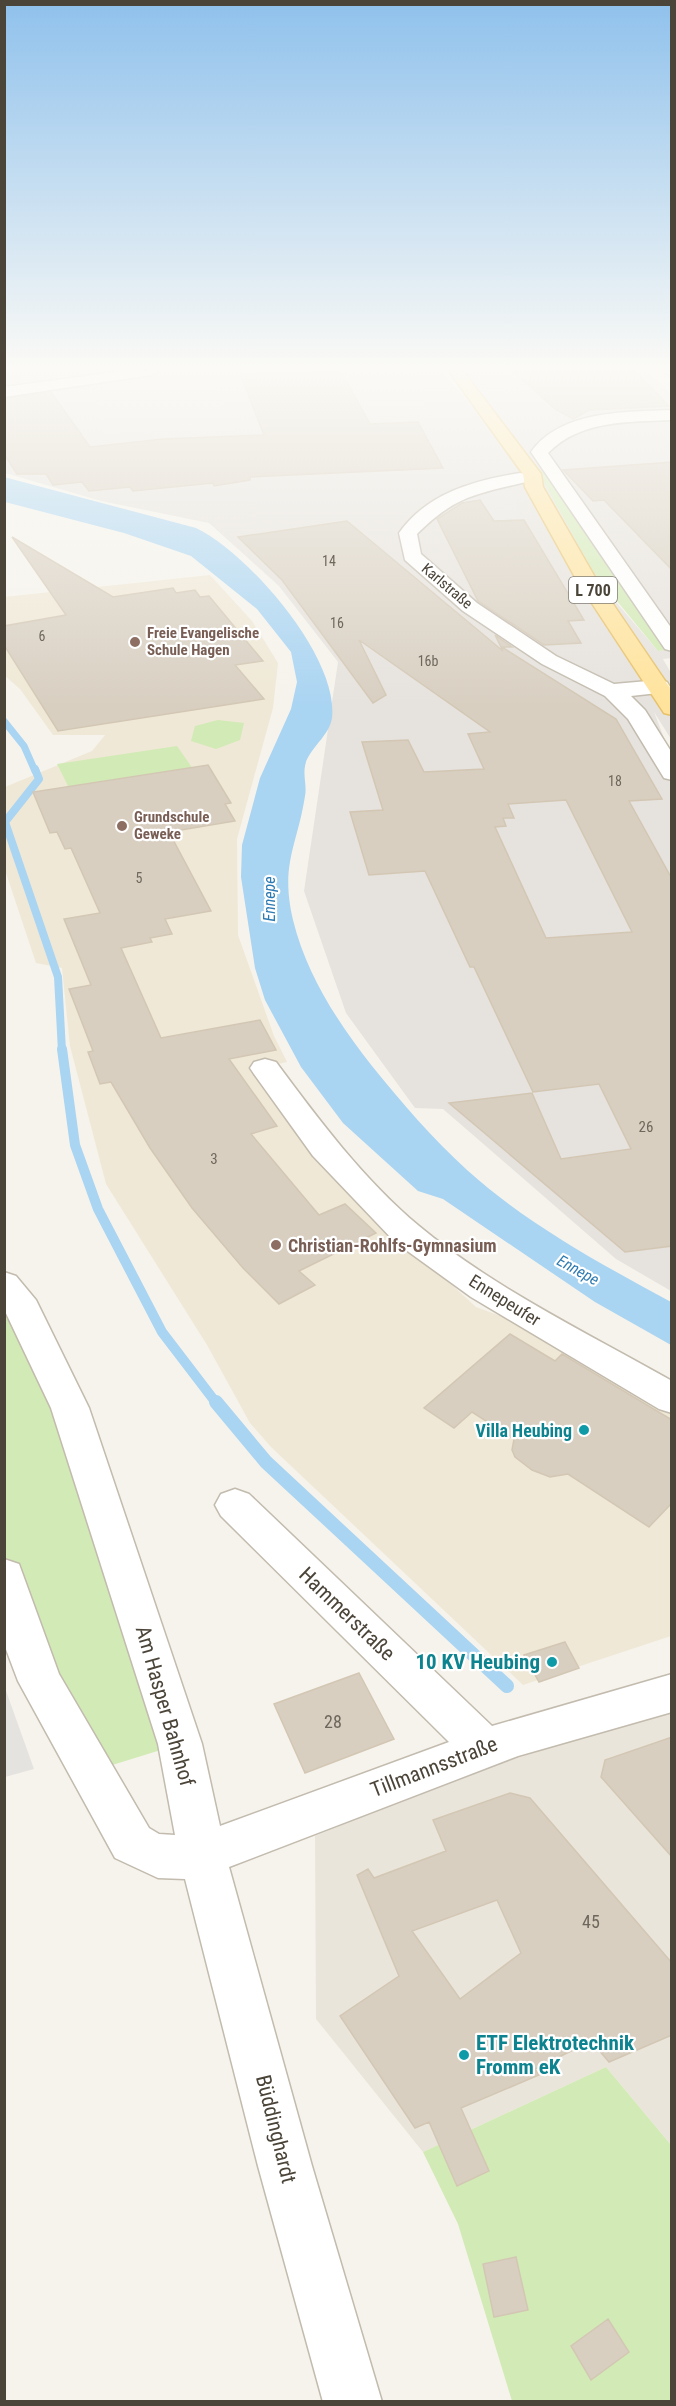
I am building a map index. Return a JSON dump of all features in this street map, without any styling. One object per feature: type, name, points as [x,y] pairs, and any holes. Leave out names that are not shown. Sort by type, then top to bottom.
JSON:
[{"type":"main road","name":"L 700","points":[[528,483],[586,579],[672,708]]},
{"type":"street","name":"Karlstraße","points":[[504,483],[474,485],[427,513],[408,533],[412,556],[470,607],[539,653],[600,687],[613,691],[659,687]]},
{"type":"street","points":[[558,483],[672,645]]},
{"type":"street","name":"Karlstraße","points":[[613,691],[637,715],[672,773]]},
{"type":"street","name":"Ennepeufer","points":[[265,1068],[324,1149],[407,1234],[483,1288],[672,1399]]},
{"type":"street","name":"Am Hasper Bahnhof","points":[[4,1284],[24,1309],[70,1408],[180,1744],[202,1855]]},
{"type":"street","name":"Hammerstraße","points":[[235,1505],[485,1748]]},
{"type":"street","points":[[4,1576],[5,1589],[40,1681],[132,1843],[146,1853],[166,1859],[202,1855]]},
{"type":"street","name":"Tillmannsstraße","points":[[202,1855],[485,1748],[672,1694]]},
{"type":"street","name":"Büddinghardt","points":[[202,1855],[248,2019],[285,2166],[352,2402]]},
{"type":"shaded area","points":[[40,483],[671,483],[672,658],[663,659],[671,673],[671,739],[654,712],[672,759],[671,1291],[616,1259],[443,1109],[415,1108],[346,1013],[304,891],[338,662],[279,586],[209,523],[101,501]],"holes":[[[581,551],[651,628],[666,650],[658,651],[604,588]]]},
{"type":"shaded area","points":[[491,487],[512,490],[522,520],[436,525],[435,516],[478,490]]},
{"type":"shaded area","points":[[210,575],[252,621],[278,663],[273,708],[237,839],[238,935],[274,1036],[287,1062],[252,1070],[318,1162],[476,1307],[506,1318],[622,1383],[671,1414],[671,1636],[523,1685],[271,1447],[250,1423],[207,1345],[106,1184],[70,1046],[62,968],[36,963],[5,870],[5,787],[92,751],[105,735],[53,735],[20,689],[5,676],[4,597]]},
{"type":"shaded area","points":[[5,1688],[34,1769],[4,1777]]},
{"type":"shaded area","points":[[671,1709],[671,2145],[606,2067],[423,2152],[316,2019],[315,1836],[467,1774]]},
{"type":"green space","points":[[545,483],[553,483],[561,494],[667,650],[658,651],[594,573]]},
{"type":"green space","points":[[218,720],[244,723],[240,740],[216,749],[191,741],[195,726]]},
{"type":"green space","points":[[177,746],[193,769],[69,788],[57,764]]},
{"type":"green space","points":[[5,1311],[45,1354],[180,1744],[93,1771],[5,1589]]},
{"type":"green space","points":[[606,2067],[671,2145],[671,2401],[512,2401],[458,2224],[423,2152]]},
{"type":"water","name":"Ennepe","points":[[4,483],[28,483],[196,528],[217,541],[240,560],[264,583],[286,610],[306,638],[321,666],[330,693],[332,718],[327,731],[310,754],[305,766],[305,796],[291,856],[288,884],[293,920],[315,979],[335,1015],[372,1066],[418,1120],[467,1170],[490,1190],[539,1225],[671,1302],[671,1345],[595,1302],[443,1199],[418,1191],[343,1123],[301,1067],[265,1000],[255,968],[241,877],[242,845],[260,778],[291,709],[297,682],[291,652],[257,609],[191,556],[124,533],[5,502]]},
{"type":"building","points":[[83,483],[210,483],[133,491],[130,487],[89,491]]},
{"type":"building","points":[[213,483],[230,483],[214,486]]},
{"type":"building","points":[[576,483],[672,483],[672,570],[604,500],[593,501]]},
{"type":"building","points":[[480,500],[494,521],[524,520],[584,620],[568,621],[581,643],[544,645],[478,601],[437,519],[462,503]]},
{"type":"building","points":[[347,521],[503,651],[495,635],[512,647],[502,647],[616,719],[662,799],[629,801],[672,879],[672,1246],[625,1252],[449,1103],[532,1093],[561,1159],[631,1149],[599,1084],[533,1092],[474,967],[470,967],[425,871],[369,875],[350,812],[383,810],[362,742],[408,740],[424,772],[484,769],[468,734],[490,732],[359,640],[386,695],[373,703],[282,580],[238,537]],"holes":[[[566,800],[632,932],[546,938],[495,827],[506,826],[503,818],[514,818],[508,804]]]},
{"type":"building","name":"Freie Evangelische Schule Hagen","points":[[12,537],[113,597],[173,588],[176,593],[195,590],[200,597],[209,596],[263,661],[235,665],[264,699],[58,731],[4,645],[4,626],[66,615]]},
{"type":"building","points":[[208,765],[231,803],[225,804],[235,821],[169,832],[211,911],[165,919],[172,934],[150,938],[152,942],[121,948],[161,1038],[260,1020],[276,1050],[229,1059],[277,1126],[251,1134],[319,1215],[345,1204],[376,1233],[299,1271],[315,1285],[279,1304],[243,1268],[192,1208],[150,1148],[111,1082],[100,1084],[88,1052],[93,1051],[69,989],[91,985],[64,919],[100,913],[71,848],[65,849],[57,832],[50,833],[33,792]]},
{"type":"building","name":"Villa Heubing","points":[[510,1334],[555,1361],[562,1354],[672,1420],[672,1503],[649,1527],[568,1474],[550,1477],[532,1470],[515,1457],[512,1450],[514,1439],[472,1412],[454,1428],[424,1408]]},
{"type":"building","name":"10 KV Heubing","points":[[565,1642],[579,1668],[539,1682],[524,1655]]},
{"type":"building","points":[[359,1673],[394,1739],[305,1773],[274,1704]]},
{"type":"building","points":[[672,1737],[672,1857],[601,1777],[605,1760]]},
{"type":"building","points":[[510,1793],[530,1798],[672,1963],[672,2035],[609,2062],[591,2041],[535,2069],[539,2075],[461,2108],[489,2171],[457,2186],[429,2122],[415,2128],[340,2016],[399,1976],[357,1875],[368,1869],[374,1878],[446,1851],[433,1820]],"holes":[[[497,1900],[521,1953],[460,1999],[412,1931]]]},
{"type":"building","points":[[516,2257],[528,2310],[494,2317],[483,2264]]},
{"type":"building","points":[[608,2319],[629,2352],[591,2380],[571,2346]]},
{"type":"waterway","points":[[4,721],[24,746],[35,771]]},
{"type":"waterway","points":[[35,769],[39,779],[5,822],[58,977],[62,1051]]},
{"type":"waterway","points":[[62,1049],[75,1145],[98,1209],[162,1332],[217,1404]]},
{"type":"waterway","points":[[216,1402],[266,1462],[507,1686]]},
{"type":"place","name":"Freie Evangelische Schule Hagen","points":[[135,642]]},
{"type":"place","name":"Grundschule Geweke","points":[[122,826]]},
{"type":"place","name":"Christian-Rohlfs-Gymnasium","points":[[276,1245]]},
{"type":"place","name":"Villa Heubing","points":[[584,1430]]},
{"type":"place","name":"10 KV Heubing","points":[[552,1662]]},
{"type":"place","name":"ETF Elektrotechnik Fromm eK","points":[[464,2055]]}]
